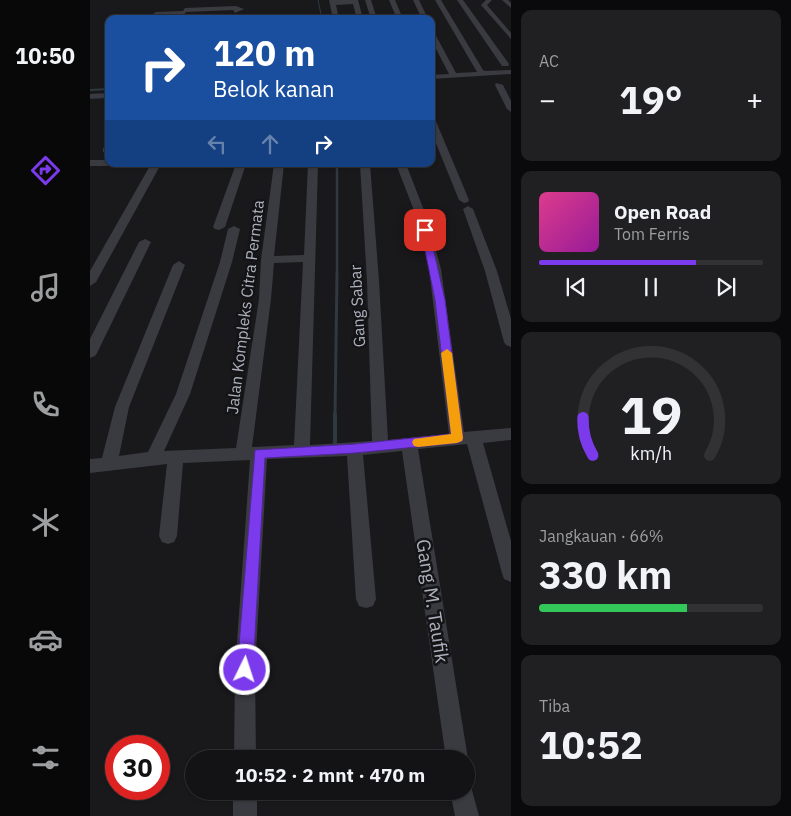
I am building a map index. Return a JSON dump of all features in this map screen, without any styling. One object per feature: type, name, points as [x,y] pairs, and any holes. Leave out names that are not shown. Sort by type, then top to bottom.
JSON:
[{"type":"street","points":[[209,15],[212,0]]},
{"type":"street","points":[[234,15],[237,0]]},
{"type":"street","points":[[368,0],[373,15]]},
{"type":"street","points":[[392,0],[398,15]]},
{"type":"street","points":[[416,0],[423,15]]},
{"type":"street","points":[[438,0],[461,40],[484,74]]},
{"type":"street","points":[[460,0],[505,64]]},
{"type":"street","points":[[489,0],[484,5],[511,37]]},
{"type":"street","points":[[505,0],[511,6]]},
{"type":"street","points":[[335,15],[333,1],[356,1],[359,15]]},
{"type":"street","points":[[155,15],[159,6]]},
{"type":"street","points":[[159,15],[184,9],[234,9]]},
{"type":"street","points":[[435,40],[454,76]]},
{"type":"street","points":[[435,77],[511,72]]},
{"type":"street","points":[[499,85],[511,108]]},
{"type":"street","points":[[90,96],[105,95]]},
{"type":"street","points":[[435,128],[491,271],[511,342]]},
{"type":"street","points":[[90,163],[105,163]]},
{"type":"street","points":[[90,282],[154,167]]},
{"type":"street","points":[[220,227],[240,167]]},
{"type":"street","name":"Jalan Kompleks Citra Permata","points":[[245,750],[245,670],[251,454],[267,260],[279,167]]},
{"type":"street","points":[[302,451],[313,167]]},
{"type":"street","name":"Gang Sabar","points":[[365,167],[373,281],[380,447]]},
{"type":"street","points":[[403,167],[422,218],[434,268],[465,437],[511,574]]},
{"type":"street","points":[[154,458],[183,394],[220,280],[234,229]]},
{"type":"street","points":[[90,353],[145,242]]},
{"type":"street","points":[[267,260],[302,258],[309,260]]},
{"type":"street","points":[[109,464],[122,407],[179,265]]},
{"type":"street","points":[[90,466],[154,458],[355,449],[511,434]]},
{"type":"street","name":"Gang M. Taufik","points":[[409,443],[456,750]]},
{"type":"street","points":[[355,449],[366,599]]},
{"type":"street","points":[[168,536],[176,457]]},
{"type":"street","points":[[245,800],[245,816]]},
{"type":"street","points":[[463,800],[466,816]]},
{"type":"waterway","points":[[318,0],[321,15]]},
{"type":"waterway","points":[[90,90],[105,89]]},
{"type":"waterway","points":[[90,98],[105,97]]},
{"type":"waterway","points":[[337,167],[337,273]]},
{"type":"waterway","points":[[335,416],[337,273]]},
{"type":"waterway","points":[[335,416],[335,443]]},
{"type":"slow traffic","points":[[418,442],[457,438],[447,353]]},
{"type":"route","points":[[245,670],[260,453],[355,449],[457,438],[440,300],[425,230]]}]
